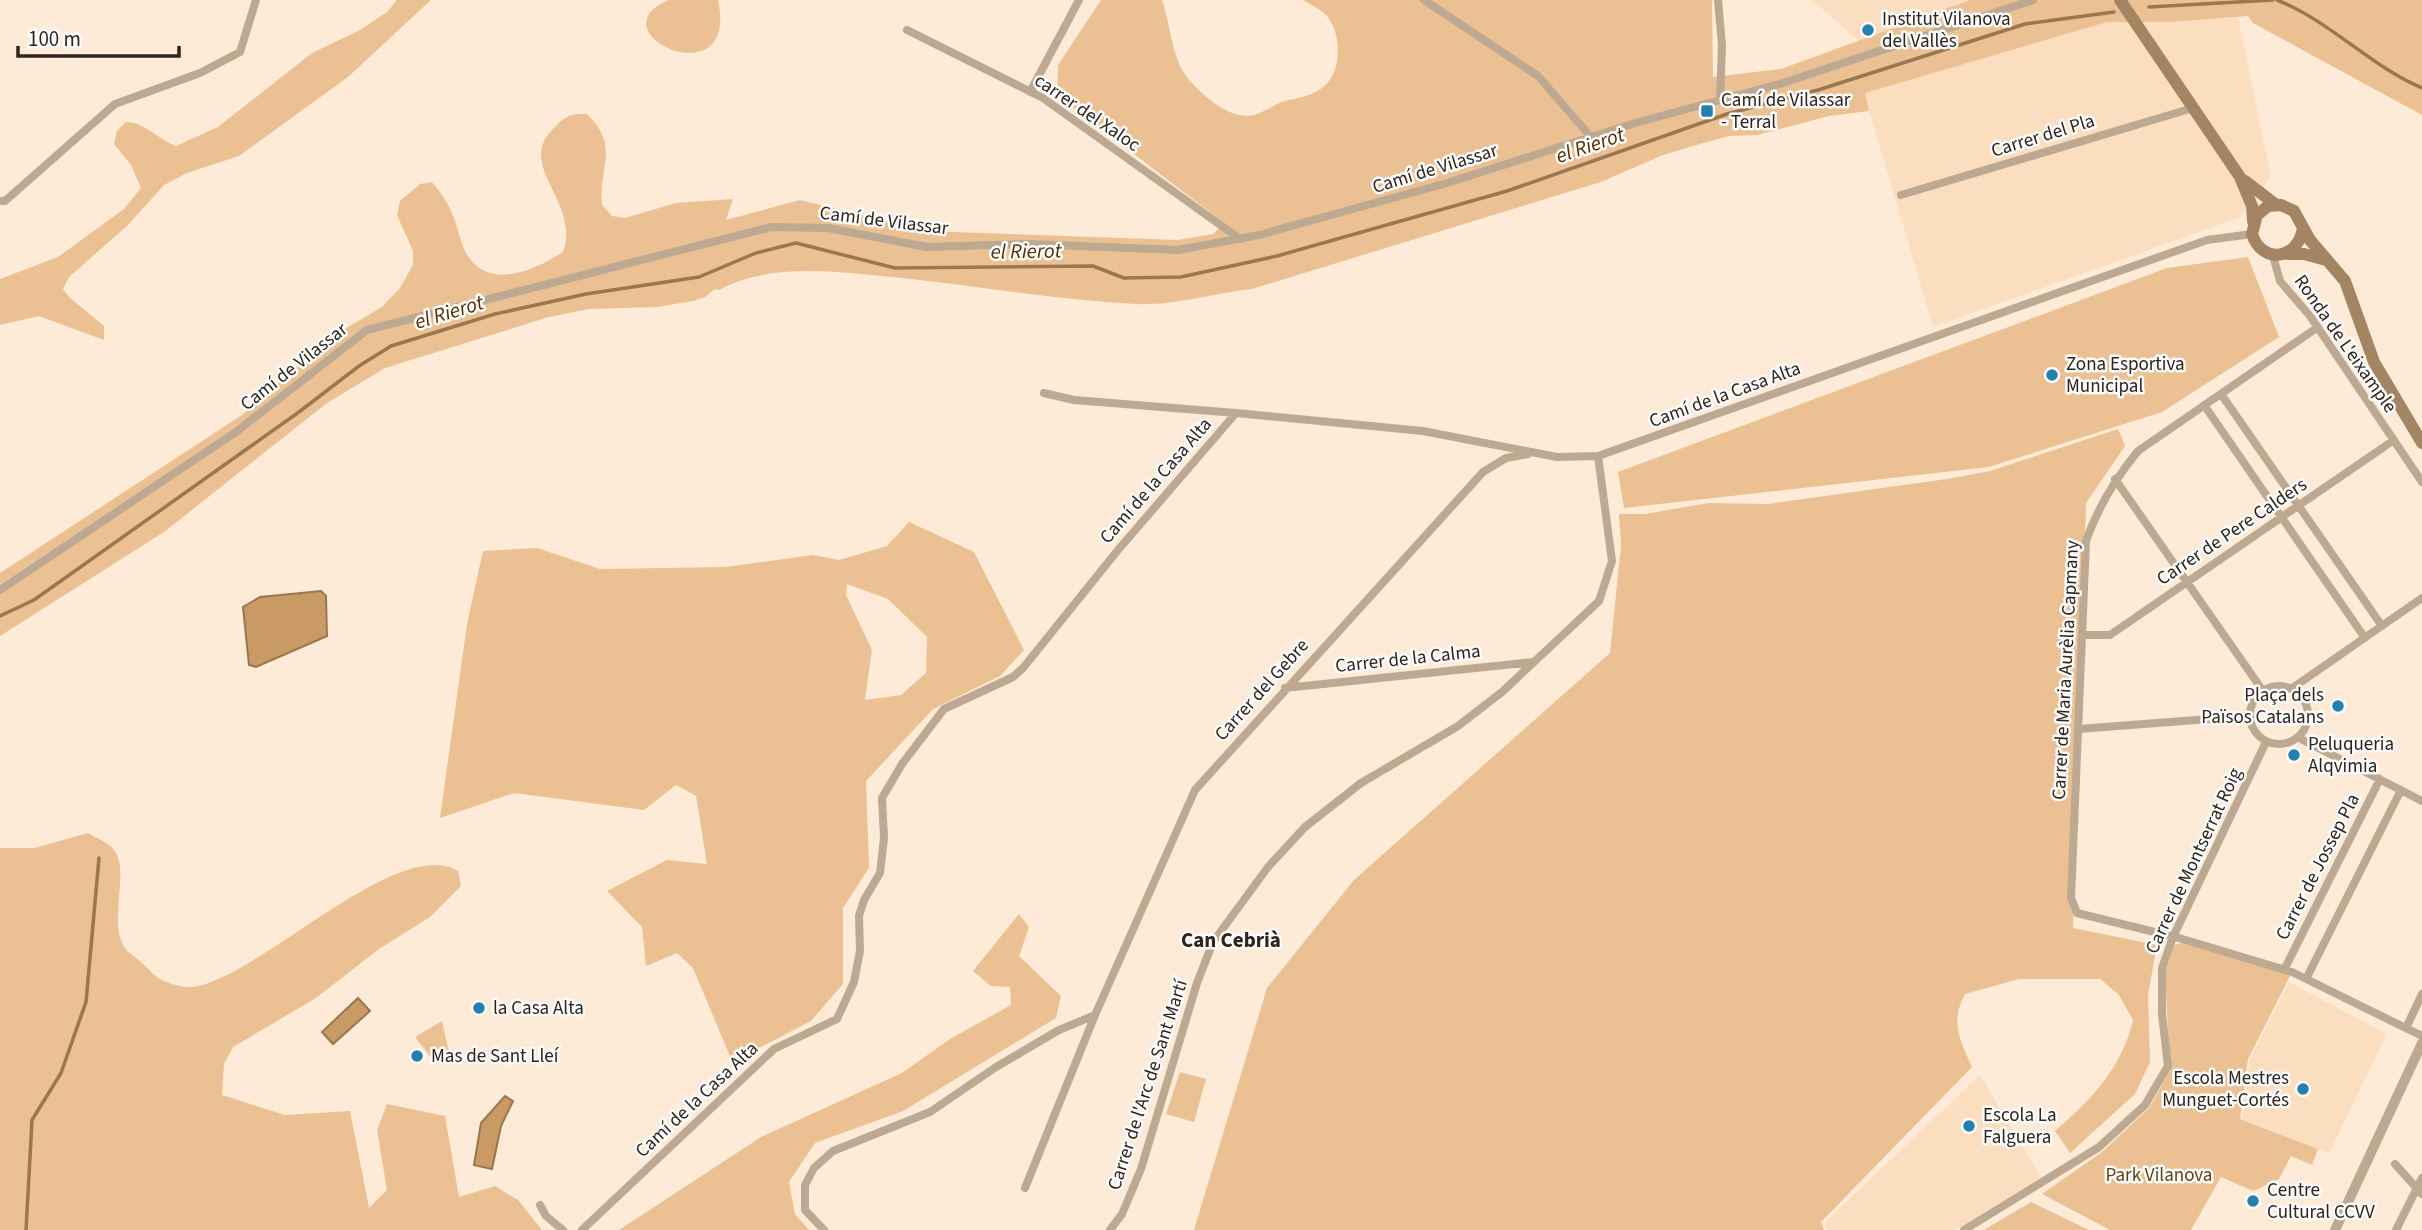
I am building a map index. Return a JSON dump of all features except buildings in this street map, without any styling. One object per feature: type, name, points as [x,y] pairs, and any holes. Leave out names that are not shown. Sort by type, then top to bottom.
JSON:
[{"type":"main road","points":[[2120,0],[2240,177],[2252,206],[2252,227],[2260,250],[2273,256],[2304,254],[2326,260]]},
{"type":"main road","points":[[2240,177],[2260,195],[2294,211],[2326,260],[2345,281],[2374,362],[2422,443]]},
{"type":"main road","points":[[2252,227],[2260,211],[2275,204]]},
{"type":"main road","points":[[2287,254],[2298,245],[2303,228]]},
{"type":"street","points":[[0,201],[5,201],[115,104],[200,73],[240,52],[256,0]]},
{"type":"street","points":[[1030,92],[1079,0]]},
{"type":"street","points":[[1424,0],[1538,76],[1591,137]]},
{"type":"street","points":[[1718,0],[1722,45],[1720,100]]},
{"type":"street","name":"Camí de Vilassar","points":[[0,590],[236,432],[367,330],[771,228],[828,228],[927,247],[1030,244],[1178,250],[1240,239],[1447,183],[1591,137],[1828,69],[2034,0]]},
{"type":"street","name":"carrer del Xaloc","points":[[907,30],[1030,92],[1240,239]]},
{"type":"street","name":"Carrer del Pla","points":[[1901,195],[2193,108]]},
{"type":"street","name":"Camí de la Casa Alta","points":[[582,1230],[774,1049],[836,1019],[854,982],[860,951],[859,916],[864,900],[880,873],[884,838],[882,798],[902,764],[944,709],[1013,677],[1023,668],[1118,550],[1236,413],[1423,431],[1556,457],[1598,456],[2207,240],[2252,227]]},
{"type":"street","name":"Ronda de L'eixample","points":[[2273,256],[2280,281],[2318,327],[2422,482]]},
{"type":"street","name":"Carrer de Maria Aurèlia Capmany","points":[[2173,937],[2077,912],[2071,898],[2086,541],[2095,515],[2115,479],[2138,451],[2318,327]]},
{"type":"street","points":[[1044,393],[1074,400],[1236,413]]},
{"type":"street","points":[[2221,394],[2382,626]]},
{"type":"street","points":[[2204,405],[2365,638]]},
{"type":"street","name":"Carrer de Pere Calders","points":[[2082,635],[2110,635],[2394,440]]},
{"type":"street","name":"Carrer del Gebre","points":[[1025,1188],[1095,1015],[1195,790],[1483,472],[1506,458],[1534,452]]},
{"type":"street","name":"Carrer de l'Arc de Sant Martí","points":[[1110,1230],[1122,1214],[1141,1169],[1197,983],[1213,942],[1261,877],[1314,820],[1361,783],[1458,726],[1534,662],[1599,601],[1612,561],[1598,456]]},
{"type":"street","points":[[2115,479],[2263,691]]},
{"type":"street","points":[[2291,689],[2422,598]]},
{"type":"street","name":"Carrer de la Calma","points":[[1285,688],[1534,662]]},
{"type":"street","points":[[2277,686],[2291,689],[2298,692],[2308,707],[2308,720],[2298,737],[2286,744],[2266,742],[2252,726],[2249,716],[2254,699],[2263,691],[2277,686]]},
{"type":"street","points":[[2078,729],[2249,716]]},
{"type":"street","points":[[2298,737],[2422,801]]},
{"type":"street","name":"Carrer de Montserrat Roig","points":[[1964,1230],[2099,1147],[2145,1104],[2168,1066],[2162,1014],[2162,968],[2173,937],[2266,742]]},
{"type":"street","name":"Carrer de Jossep Pla","points":[[2284,970],[2380,779]]},
{"type":"street","name":"Carrer de Jossep Pla","points":[[2306,979],[2401,790]]},
{"type":"street","points":[[2173,937],[2284,970],[2422,1036]]},
{"type":"street","points":[[2406,1028],[2422,994]]},
{"type":"street","points":[[824,1230],[806,1210],[805,1185],[814,1168],[833,1151],[930,1112],[996,1067],[1059,1030],[1095,1015]]},
{"type":"street","points":[[2335,1230],[2422,1043]]},
{"type":"street","points":[[2395,1164],[2420,1191]]},
{"type":"street","points":[[2396,1230],[2420,1191],[2422,1178]]},
{"type":"street","points":[[540,1205],[546,1216],[563,1230]]},
{"type":"shaded area","name":"Institut Vilanova del Vallès","points":[[1812,0],[1970,0],[1859,41]]},
{"type":"shaded area","points":[[2238,17],[2271,176],[2241,217],[1933,327],[1864,93],[2107,22],[2171,22]]},
{"type":"shaded area","points":[[321,591],[326,596],[327,636],[256,667],[249,665],[243,607],[260,597]]},
{"type":"shaded area","name":"Escola Mestres Munguet-Cortés","points":[[2289,982],[2387,1034],[2329,1153],[2242,1119],[2250,1059]]},
{"type":"shaded area","points":[[358,998],[370,1011],[333,1044],[322,1032]]},
{"type":"shaded area","name":"Escola La Falguera","points":[[1980,1075],[2041,1177],[1955,1230],[1828,1230],[1824,1223]]},
{"type":"shaded area","points":[[505,1096],[513,1101],[501,1126],[492,1169],[474,1165],[481,1123]]},
{"type":"green space","points":[[397,0],[431,0],[348,77],[239,156],[187,173],[164,185],[127,226],[69,277],[63,289],[104,326],[104,340],[39,316],[0,325],[0,279],[58,257],[124,209],[141,188],[131,165],[114,144],[117,131],[126,122],[140,125],[176,146],[218,127],[312,53],[360,30],[387,12]]},
{"type":"green space","points":[[669,0],[718,0],[719,30],[709,47],[692,53],[672,50],[656,41],[647,28],[650,13]]},
{"type":"green space","points":[[1101,0],[1162,0],[1174,50],[1186,76],[1205,96],[1229,112],[1251,116],[1282,102],[1317,91],[1334,73],[1338,53],[1335,32],[1324,13],[1303,0],[1712,0],[1713,77],[1781,69],[1970,0],[2422,0],[2422,115],[2253,23],[2248,16],[2171,22],[2107,22],[1865,93],[1869,111],[1829,116],[1757,135],[1729,136],[1703,143],[1663,155],[1601,182],[1252,289],[1165,303],[1136,304],[892,277],[804,271],[760,275],[719,290],[715,289],[705,297],[693,301],[657,307],[590,309],[549,317],[385,368],[327,403],[164,532],[0,636],[0,573],[242,415],[331,337],[382,307],[400,288],[413,265],[413,251],[397,215],[400,201],[420,184],[432,182],[440,192],[452,213],[465,251],[480,268],[503,275],[516,273],[563,252],[566,234],[564,216],[544,170],[541,156],[544,142],[554,128],[573,115],[587,114],[603,137],[606,158],[602,205],[612,216],[625,218],[676,203],[733,199],[726,220],[800,200],[926,231],[1178,240],[1213,234],[1224,223],[1057,95],[1058,65]]},
{"type":"green space","name":"Zona Esportiva Municipal","points":[[2248,257],[2279,337],[2162,412],[1989,467],[1624,508],[1618,472],[2167,268]]},
{"type":"green space","points":[[2118,429],[2125,446],[2086,503],[2073,928],[2157,945],[2148,995],[2150,1062],[2135,1094],[2070,1153],[2055,1131],[2093,1095],[2113,1068],[2133,1020],[2119,995],[2100,979],[2019,979],[1965,994],[1957,1022],[1972,1067],[1821,1222],[1824,1230],[1194,1230],[1267,988],[1354,880],[1610,653],[1621,546],[1619,514],[1645,514],[1708,503],[1768,504],[1947,479],[1990,471]]},
{"type":"green space","points":[[909,522],[974,552],[1024,650],[1000,676],[933,709],[866,781],[869,868],[843,908],[843,984],[811,1021],[759,1048],[735,1068],[693,968],[677,953],[646,966],[642,927],[607,891],[667,860],[707,864],[696,796],[676,785],[644,810],[514,793],[440,818],[467,624],[483,551],[537,548],[600,569],[725,567],[813,555],[839,560],[887,546]],"holes":[[[847,584],[888,599],[927,637],[926,673],[901,695],[865,700],[872,650],[846,595]]]},
{"type":"green space","points":[[88,833],[109,845],[115,851],[120,864],[118,923],[124,948],[160,979],[187,987],[221,978],[365,889],[401,872],[432,865],[458,871],[461,886],[430,917],[379,949],[316,998],[233,1047],[224,1064],[222,1095],[285,1115],[350,1111],[369,1208],[387,1190],[377,1130],[387,1104],[445,1116],[459,1197],[495,1186],[518,1200],[542,1230],[0,1230],[0,848],[35,848]]},
{"type":"green space","points":[[1019,914],[1029,927],[1019,956],[1061,996],[1056,1018],[903,1111],[815,1143],[789,1182],[795,1214],[809,1230],[619,1230],[761,1137],[902,1073],[950,1039],[1011,1005],[1010,987],[991,986],[973,971]]},
{"type":"green space","name":"Park Vilanova","points":[[2188,941],[2292,972],[2248,1059],[2240,1119],[2318,1149],[2312,1165],[2291,1156],[2279,1179],[2253,1191],[2221,1177],[2191,1230],[2110,1230],[2042,1194],[2102,1152],[2149,1108],[2170,1071],[2165,972],[2174,945]]},
{"type":"green space","points":[[442,1021],[449,1052],[436,1064],[415,1037]]},
{"type":"green space","points":[[1180,1072],[1206,1079],[1194,1122],[1166,1114]]},
{"type":"green space","points":[[2031,1202],[2089,1230],[1984,1230]]},
{"type":"waterway","name":"el Rierot","points":[[2149,7],[2273,0]]},
{"type":"waterway","points":[[2277,0],[2315,20],[2385,68],[2422,88]]},
{"type":"waterway","name":"el Rierot","points":[[0,616],[34,600],[299,412],[359,366],[391,346],[495,314],[586,294],[699,277],[756,253],[796,243],[895,268],[1093,266],[1124,278],[1181,277],[1277,256],[1507,191],[1727,114],[1818,90],[2025,24],[2114,12]]},
{"type":"waterway","points":[[26,1230],[32,1120],[61,1073],[86,1002],[99,858]]},
{"type":"place","name":"Institut Vilanova del Vallès","points":[[1868,30]]},
{"type":"place","name":"Camí de Vilassar - Terral","points":[[1707,111]]},
{"type":"place","name":"Zona Esportiva Municipal","points":[[2052,375]]},
{"type":"place","name":"Plaça dels Països Catalans","points":[[2338,706]]},
{"type":"place","name":"Peluqueria Alqvimia","points":[[2294,755]]},
{"type":"place","name":"la Casa Alta","points":[[479,1008]]},
{"type":"place","name":"Mas de Sant Lleí","points":[[417,1056]]},
{"type":"place","name":"Escola Mestres Munguet-Cortés","points":[[2303,1089]]},
{"type":"place","name":"Escola La Falguera","points":[[1969,1126]]},
{"type":"place","name":"Centre Cultural CCVV","points":[[2253,1201]]},
{"type":"district","name":"Can Cebrià","points":[[1231,940]]}]
